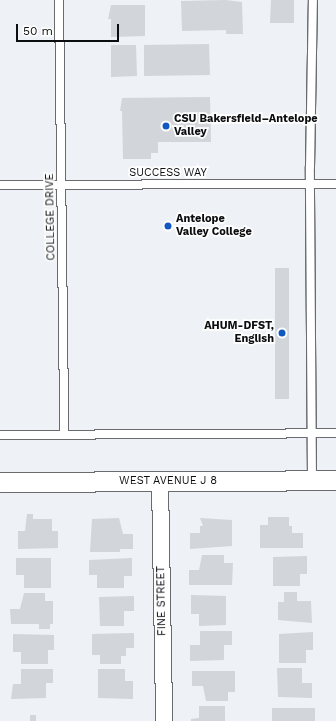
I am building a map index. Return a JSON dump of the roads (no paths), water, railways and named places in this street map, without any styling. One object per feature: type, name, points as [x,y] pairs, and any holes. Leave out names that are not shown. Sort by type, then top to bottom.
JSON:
[{"type":"street","name":"WEST AVENUE J 8","points":[[0,482],[336,480]]},
{"type":"street","name":"FINE STREET","points":[[160,481],[164,721]]},
{"type":"lane","name":"COLLEGE DRIVE","points":[[59,0],[64,434]]},
{"type":"lane","points":[[312,480],[310,184],[313,0]]},
{"type":"lane","name":"SUCCESS WAY","points":[[0,185],[336,184]]},
{"type":"lane","points":[[0,435],[336,433]]},
{"type":"place","name":"CSU Bakersfield–Antelope Valley","points":[[166,126]]},
{"type":"place","name":"Antelope Valley College","points":[[168,226]]},
{"type":"place","name":"AHUM-DFST, English","points":[[282,333]]}]
